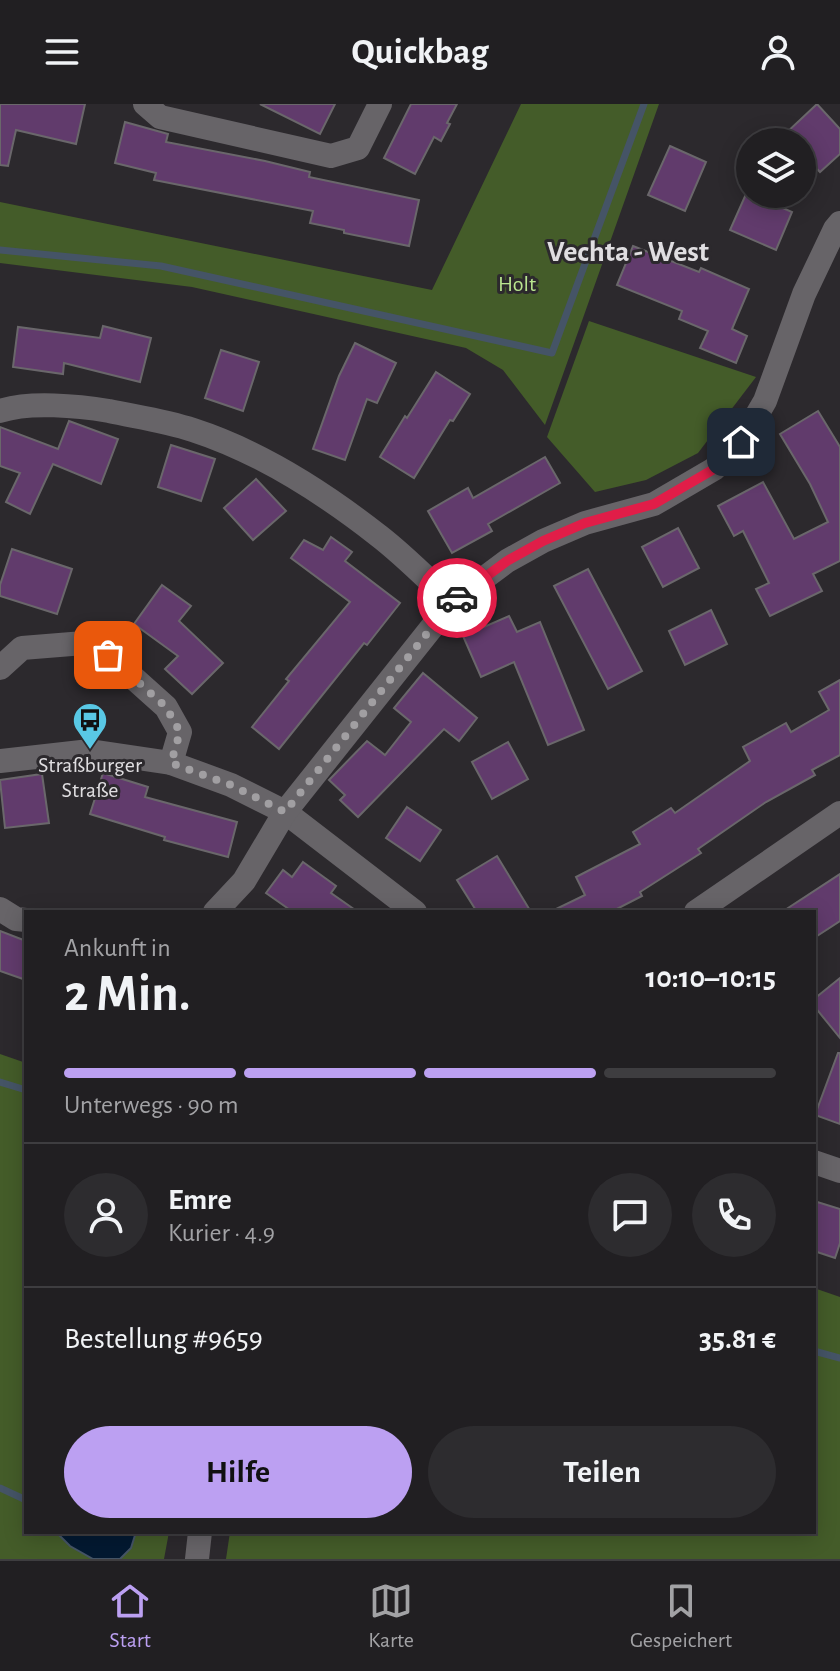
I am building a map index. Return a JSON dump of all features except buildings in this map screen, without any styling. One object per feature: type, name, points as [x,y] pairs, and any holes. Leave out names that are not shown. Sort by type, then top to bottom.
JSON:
[{"type":"street","points":[[145,104],[160,117],[331,156],[358,148],[380,104]]},
{"type":"street","points":[[217,910],[244,881],[285,812],[452,602],[507,561],[543,541],[585,523],[654,504],[714,469],[741,442],[765,401],[804,294],[840,223]]},
{"type":"street","points":[[0,411],[14,406],[85,407],[193,430],[256,456],[306,484],[381,537],[452,602]]},
{"type":"street","points":[[0,668],[22,648],[84,643],[108,655],[166,707],[180,732],[171,763]]},
{"type":"street","points":[[0,761],[90,751],[171,763],[231,785],[285,812],[412,910]]},
{"type":"street","points":[[699,910],[840,813]]},
{"type":"street","points":[[0,909],[16,919],[24,920]]},
{"type":"street","points":[[816,1163],[840,1171]]},
{"type":"street","points":[[197,1559],[200,1534]]},
{"type":"green space","name":"Holt","points":[[521,104],[659,104],[545,425],[503,370],[466,348],[192,287],[0,263],[0,202],[432,290]]},
{"type":"green space","points":[[589,321],[756,377],[698,453],[646,480],[595,492],[547,437]]},
{"type":"green space","points":[[0,1054],[24,1062],[24,1534],[169,1534],[164,1559],[0,1559]]},
{"type":"green space","points":[[816,1289],[840,1297],[840,1559],[226,1559],[230,1534],[816,1534]]},
{"type":"water","points":[[58,1534],[135,1534],[131,1548],[120,1559],[93,1559],[70,1546]]},
{"type":"waterway","points":[[0,250],[161,266],[552,353],[644,104]]},
{"type":"waterway","points":[[0,1082],[24,1089]]},
{"type":"waterway","points":[[816,1352],[840,1358]]},
{"type":"waterway","points":[[0,1488],[24,1499]]},
{"type":"way so far","points":[[108,655],[166,707],[180,732],[171,763],[231,785],[285,812],[457,598]]},
{"type":"place","name":"Straßburger Straße","points":[[90,751]]},
{"type":"district","name":"Vechta - West","points":[[628,251]]},
{"type":"route","points":[[457,598],[507,561],[543,541],[585,523],[654,504],[714,469],[741,442]]}]
